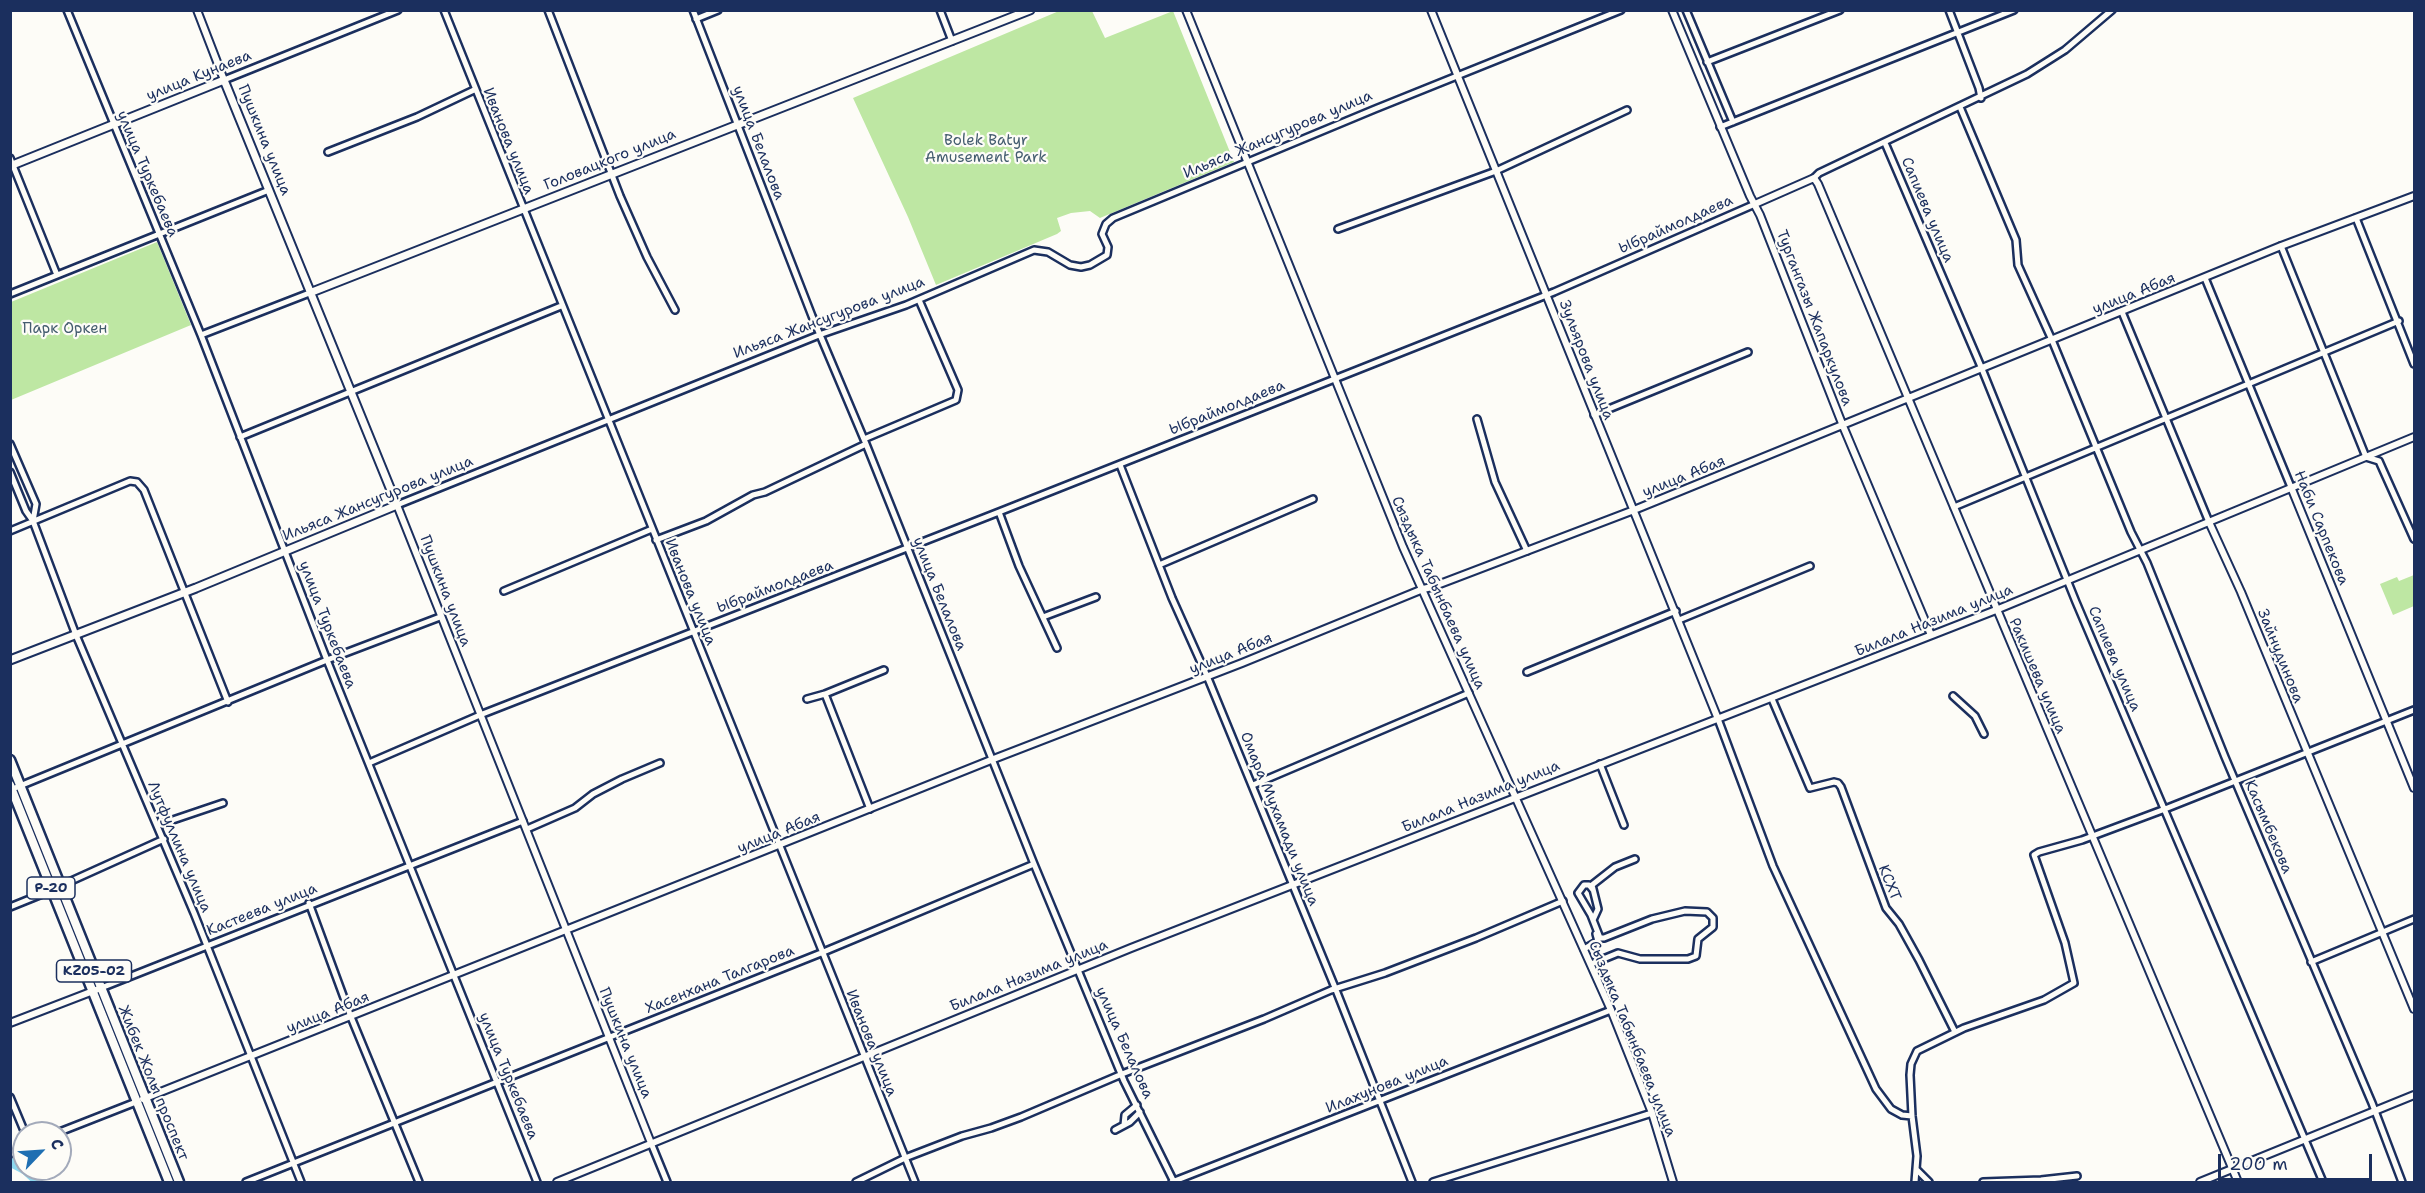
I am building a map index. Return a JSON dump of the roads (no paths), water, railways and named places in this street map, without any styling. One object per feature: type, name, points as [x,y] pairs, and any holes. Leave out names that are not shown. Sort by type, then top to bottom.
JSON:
[{"type":"highway","name":"Жибек Жолы проспект","points":[[10,760],[14,787],[140,1100],[169,1182]]},
{"type":"highway","name":"Жибек Жолы проспект","points":[[140,1100],[178,1182]]},
{"type":"main road","name":"Головацкого улица","points":[[312,292],[1030,10]]},
{"type":"main road","name":"улица Кунаева","points":[[12,163],[114,126],[224,80]]},
{"type":"main road","name":"Пушкина улица","points":[[224,80],[398,505]]},
{"type":"main road","name":"Ильяса Жансугурова улица","points":[[10,660],[398,505]]},
{"type":"street","name":"улица Туркебаева","points":[[67,10],[201,336],[327,660],[537,1182]]},
{"type":"street","name":"Пушкина улица","points":[[197,10],[224,80]]},
{"type":"street","name":"улица Кунаева","points":[[224,80],[398,10]]},
{"type":"street","name":"Иванова улица","points":[[444,10],[474,90],[915,1182]]},
{"type":"street","points":[[548,10],[611,174],[647,257],[675,310]]},
{"type":"street","name":"улица Белалова","points":[[693,10],[819,334],[865,441],[1034,864],[1122,1074],[1173,1182]]},
{"type":"street","points":[[696,19],[718,10]]},
{"type":"street","points":[[940,10],[952,41]]},
{"type":"street","name":"Сыздыка Табынбаева улица","points":[[1186,10],[1403,547],[1611,1010],[1652,1113],[1673,1182]]},
{"type":"street","name":"Зульярова улица","points":[[1431,10],[1718,719]]},
{"type":"street","name":"Ильяса Жансугурова улица","points":[[398,505],[819,334],[919,300],[1034,250],[1048,252],[1070,265],[1081,267],[1090,265],[1107,255],[1108,248],[1102,234],[1106,224],[1113,218],[1621,10]]},
{"type":"street","name":"Тургангазы Жапаркулова","points":[[1672,10],[1720,127],[1755,204],[1843,426],[1931,635]]},
{"type":"street","points":[[1686,10],[1732,122]]},
{"type":"street","points":[[1707,62],[1840,10]]},
{"type":"street","points":[[1949,10],[1981,98]]},
{"type":"street","points":[[1720,127],[2014,10]]},
{"type":"street","name":"Ыбраймолдаева","points":[[369,763],[480,716],[999,513],[1547,293],[1755,204],[1814,178],[1819,173],[1981,98],[2027,74],[2076,41],[2112,10]]},
{"type":"street","points":[[328,152],[417,117],[474,90]]},
{"type":"street","name":"Касымбекова","points":[[1960,107],[2016,240],[2018,265],[2141,551],[2402,1182]]},
{"type":"street","points":[[1338,229],[1406,206],[1496,171],[1627,110]]},
{"type":"street","name":"Сапиева улица","points":[[1885,143],[1982,369],[2067,580],[2323,1182]]},
{"type":"street","points":[[12,163],[57,275]]},
{"type":"street","name":"Ракишева улица","points":[[1814,178],[1910,399],[1996,610],[2238,1182]]},
{"type":"street","points":[[10,294],[269,190]]},
{"type":"street","name":"улица Абая","points":[[72,1127],[1423,589],[1634,510],[2281,246],[2415,196]]},
{"type":"street","points":[[2356,218],[2415,364]]},
{"type":"street","points":[[2281,246],[2366,457],[2379,461],[2415,540]]},
{"type":"street","name":"Наби Сарпекова","points":[[2205,278],[2415,788]]},
{"type":"street","name":"Головацкого улица","points":[[201,336],[312,292]]},
{"type":"street","points":[[656,540],[706,521],[753,495],[765,492],[865,441],[956,400],[958,390],[919,300]]},
{"type":"street","points":[[240,437],[561,306]]},
{"type":"street","name":"Зайнудинова","points":[[2122,312],[2415,1010]]},
{"type":"street","points":[[1954,507],[2398,321]]},
{"type":"street","points":[[1594,415],[1748,352]]},
{"type":"street","points":[[1477,419],[1495,482],[1527,551]]},
{"type":"street","name":"Билала Назима улица","points":[[557,1182],[1079,969],[1996,610],[2415,437]]},
{"type":"street","name":"Лутфуллина улица","points":[[10,444],[36,504],[33,521]]},
{"type":"street","name":"Омара Мухамади улица","points":[[1120,465],[1159,565],[1382,1101],[1412,1182]]},
{"type":"street","name":"Лутфуллина улица","points":[[10,472],[26,511],[33,521],[76,635],[164,839],[249,1057],[301,1182]]},
{"type":"street","points":[[10,531],[130,481],[137,482],[144,490],[228,702]]},
{"type":"street","points":[[1159,565],[1313,499]]},
{"type":"street","name":"Пушкина улица","points":[[398,505],[440,617],[667,1182]]},
{"type":"street","points":[[999,513],[1019,566],[1057,648]]},
{"type":"street","points":[[504,591],[652,529]]},
{"type":"street","points":[[1679,620],[1810,566]]},
{"type":"street","points":[[1043,617],[1096,597]]},
{"type":"street","points":[[1527,672],[1676,611]]},
{"type":"street","points":[[14,787],[327,660],[440,617]]},
{"type":"street","points":[[807,699],[884,670]]},
{"type":"street","points":[[1252,785],[1469,693]]},
{"type":"street","points":[[825,694],[870,809]]},
{"type":"street","points":[[1953,696],[1975,716],[1984,734]]},
{"type":"street","name":"КСХТ","points":[[1772,699],[1810,789],[1833,782],[1838,783],[1841,787],[1886,908],[1899,924],[1948,1014],[1955,1032]]},
{"type":"street","points":[[1915,1182],[1917,1170],[1912,1116],[1911,1064],[1917,1051],[1955,1032],[2053,996],[2074,983],[2065,943],[2034,855],[2165,809],[2415,710]]},
{"type":"street","points":[[1718,719],[1773,866],[1876,1089],[1891,1108],[1902,1115],[1912,1116]]},
{"type":"street","points":[[527,829],[575,808],[593,794],[622,779],[660,763]]},
{"type":"street","points":[[1600,764],[1624,825]]},
{"type":"street","points":[[158,825],[223,803]]},
{"type":"street","name":"Кастеева улица","points":[[10,1023],[207,946],[309,903],[523,821]]},
{"type":"street","points":[[10,907],[164,839]]},
{"type":"street","points":[[1584,949],[1598,941],[1593,922],[1598,909],[1592,885],[1604,874],[1635,859]]},
{"type":"street","name":"Хасенхана Талгарова","points":[[246,1182],[822,953],[1034,864]]},
{"type":"street","points":[[1591,964],[1618,953],[1640,959],[1688,959],[1696,956],[1698,939],[1713,927],[1713,918],[1707,912],[1685,911],[1652,919],[1600,938],[1578,893],[1584,885],[1589,885],[1593,890]]},
{"type":"street","points":[[856,1182],[905,1158],[1021,1117],[1122,1074],[1476,938],[1563,900]]},
{"type":"street","points":[[309,903],[351,1017],[419,1182]]},
{"type":"street","points":[[2311,962],[2382,930],[2415,919]]},
{"type":"street","name":"Илахунова улица","points":[[1173,1182],[1611,1010]]},
{"type":"street","points":[[2200,1182],[2415,1095]]},
{"type":"street","points":[[10,1097],[20,1121]]},
{"type":"street","points":[[1124,1125],[1125,1115],[1137,1105]]},
{"type":"street","points":[[1115,1130],[1140,1112]]},
{"type":"street","points":[[1433,1182],[1652,1113]]},
{"type":"street","points":[[1917,1170],[1929,1182]]},
{"type":"street","points":[[1983,1182],[2077,1176]]},
{"type":"waterway","points":[[10,1162],[25,1170],[38,1182]]},
{"type":"park label","name":"Bolek Batyr Amusement Park","points":[[986,150]]},
{"type":"park label","name":"Парк Оркен","points":[[65,329]]}]
